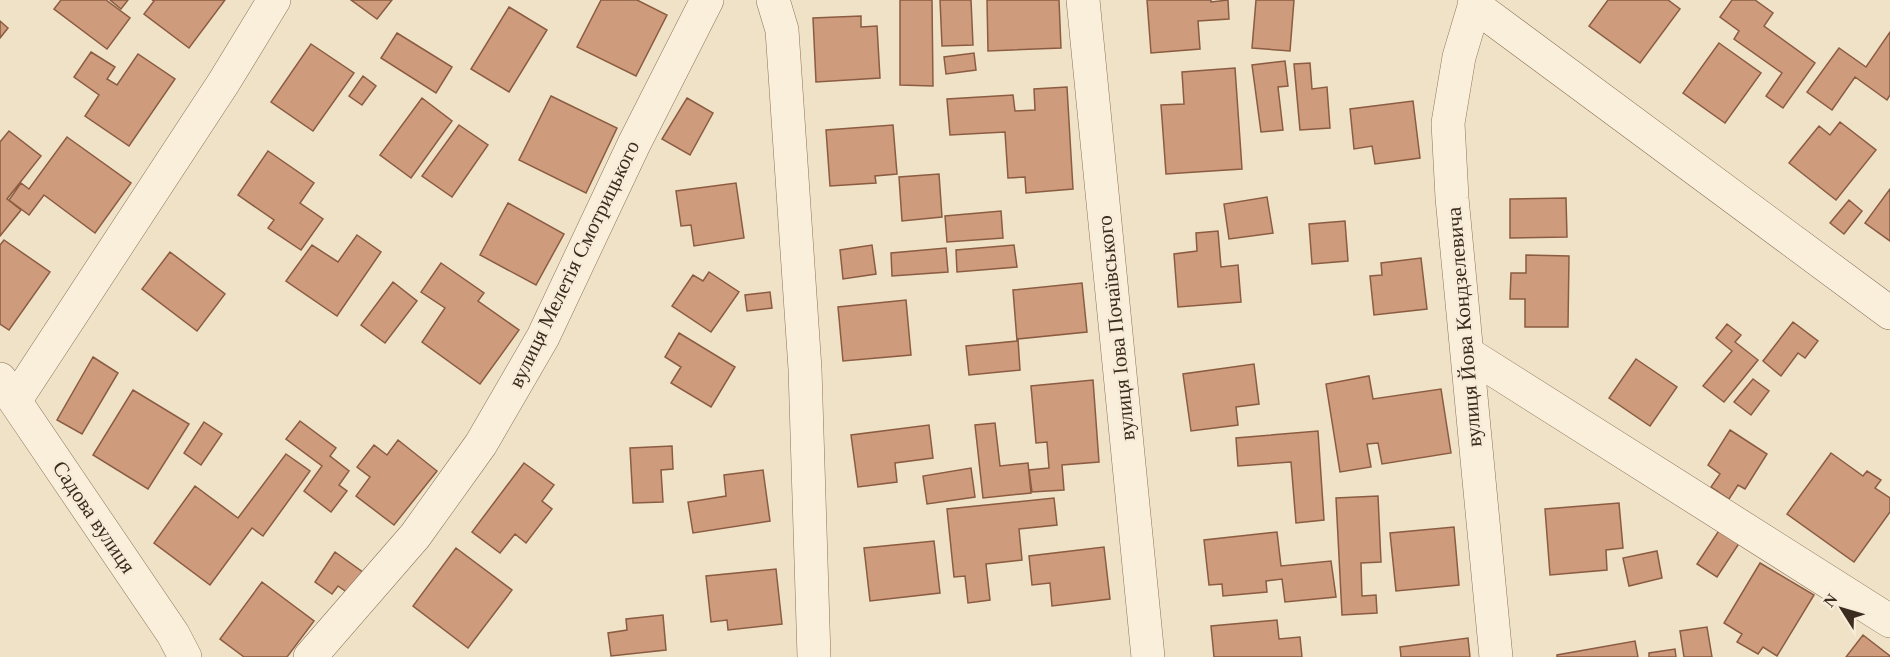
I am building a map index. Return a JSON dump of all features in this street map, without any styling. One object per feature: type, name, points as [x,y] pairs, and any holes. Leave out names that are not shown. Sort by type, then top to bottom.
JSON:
[{"type":"street","points":[[7,390],[224,82],[274,0]]},
{"type":"street","name":"вулиця Мелетія Смотрицького","points":[[310,657],[415,536],[481,444],[543,337],[634,144],[707,0]]},
{"type":"street","points":[[773,0],[782,30],[805,369],[814,657]]},
{"type":"street","name":"вулиця Іова Почаївського","points":[[1083,0],[1148,657]]},
{"type":"street","points":[[1475,2],[1890,313]]},
{"type":"street","name":"вулиця Йова Кондзелевича","points":[[1475,2],[1459,57],[1448,123],[1452,198],[1496,657]]},
{"type":"street","points":[[1467,353],[1890,621]]},
{"type":"street","name":"Садова вулиця","points":[[7,390],[173,634],[185,657]]},
{"type":"building","points":[[61,0],[106,0],[130,18],[107,49],[54,9]]},
{"type":"building","points":[[110,0],[128,0],[121,9]]},
{"type":"building","points":[[152,0],[225,0],[189,48],[144,14],[154,1]]},
{"type":"building","points":[[351,0],[392,0],[377,19]]},
{"type":"building","points":[[601,0],[637,0],[667,15],[636,76],[577,47]]},
{"type":"building","points":[[900,0],[932,0],[933,86],[900,85]]},
{"type":"building","points":[[940,0],[971,0],[973,45],[942,46]]},
{"type":"building","points":[[987,0],[1059,0],[1061,48],[988,51]]},
{"type":"building","points":[[1147,0],[1211,0],[1211,2],[1228,0],[1229,19],[1198,21],[1200,49],[1151,53]]},
{"type":"building","points":[[1256,0],[1294,0],[1290,51],[1252,48]]},
{"type":"building","points":[[1608,0],[1668,0],[1680,9],[1640,63],[1589,26]]},
{"type":"building","points":[[1732,0],[1755,0],[1773,13],[1764,26],[1815,63],[1783,108],[1766,96],[1782,73],[1734,39],[1739,31],[1720,17]]},
{"type":"building","points":[[509,7],[547,30],[509,92],[471,69]]},
{"type":"building","points":[[861,16],[861,27],[877,26],[880,78],[816,82],[813,18]]},
{"type":"building","points":[[0,21],[8,28],[0,38]]},
{"type":"building","points":[[1890,32],[1890,95],[1887,100],[1855,77],[1832,110],[1807,92],[1839,48],[1866,67]]},
{"type":"building","points":[[397,33],[452,67],[436,93],[381,58]]},
{"type":"building","points":[[1719,43],[1761,73],[1725,123],[1683,93]]},
{"type":"building","points":[[311,44],[354,73],[313,131],[271,102]]},
{"type":"building","points":[[91,52],[115,67],[107,79],[117,85],[138,54],[175,79],[129,146],[85,116],[99,95],[74,77]]},
{"type":"building","points":[[974,53],[976,70],[946,74],[944,57]]},
{"type":"building","points":[[1285,61],[1288,86],[1278,87],[1283,130],[1261,132],[1252,65]]},
{"type":"building","points":[[1310,63],[1312,89],[1327,87],[1330,128],[1300,130],[1294,64]]},
{"type":"building","points":[[1235,68],[1242,169],[1166,174],[1161,105],[1184,104],[1182,72]]},
{"type":"building","points":[[363,76],[376,86],[362,105],[349,96]]},
{"type":"building","points":[[1067,87],[1073,189],[1026,193],[1025,177],[1008,178],[1005,132],[950,135],[947,99],[1013,95],[1015,111],[1035,110],[1034,89]]},
{"type":"building","points":[[551,96],[617,128],[586,193],[519,160]]},
{"type":"building","points":[[422,98],[452,121],[411,178],[380,155]]},
{"type":"building","points":[[687,98],[713,113],[690,155],[662,139]]},
{"type":"building","points":[[1413,101],[1420,158],[1375,164],[1372,146],[1354,149],[1350,109]]},
{"type":"building","points":[[1840,122],[1876,150],[1836,200],[1789,163],[1819,126],[1830,135]]},
{"type":"building","points":[[459,125],[488,145],[452,197],[422,176]]},
{"type":"building","points":[[893,125],[897,174],[875,176],[876,183],[830,186],[826,130]]},
{"type":"building","points":[[9,131],[41,156],[7,199],[21,210],[0,236],[0,142]]},
{"type":"building","points":[[67,137],[131,183],[95,233],[44,195],[29,215],[9,200],[21,183],[29,189]]},
{"type":"building","points":[[268,151],[314,183],[300,203],[323,219],[301,250],[268,228],[274,220],[238,195]]},
{"type":"building","points":[[939,174],[942,217],[902,221],[899,177]]},
{"type":"building","points":[[736,183],[744,238],[694,246],[691,225],[681,226],[676,191]]},
{"type":"building","points":[[1890,189],[1890,241],[1865,223]]},
{"type":"building","points":[[1267,197],[1273,233],[1229,239],[1224,204]]},
{"type":"building","points":[[1566,198],[1567,237],[1510,238],[1510,199]]},
{"type":"building","points":[[1849,200],[1862,211],[1844,234],[1830,223]]},
{"type":"building","points":[[508,203],[564,234],[536,285],[480,255]]},
{"type":"building","points":[[1001,211],[1003,238],[947,242],[945,216]]},
{"type":"building","points":[[1345,221],[1348,261],[1312,264],[1309,224]]},
{"type":"building","points":[[1218,231],[1221,267],[1238,265],[1241,302],[1178,307],[1174,254],[1197,251],[1196,233]]},
{"type":"building","points":[[357,235],[381,252],[337,316],[286,281],[312,245],[338,262]]},
{"type":"building","points":[[4,240],[50,272],[9,330],[0,324],[0,245]]},
{"type":"building","points":[[872,245],[876,274],[843,279],[840,250]]},
{"type":"building","points":[[1014,245],[1017,267],[957,272],[956,250]]},
{"type":"building","points":[[946,248],[948,272],[892,276],[891,253]]},
{"type":"building","points":[[170,252],[225,294],[197,331],[142,289]]},
{"type":"building","points":[[1526,255],[1569,256],[1568,327],[1525,327],[1525,299],[1510,299],[1511,273],[1526,273]]},
{"type":"building","points":[[1421,258],[1427,309],[1374,315],[1370,276],[1382,275],[1381,263]]},
{"type":"building","points":[[441,263],[484,293],[478,301],[519,330],[480,384],[422,342],[445,308],[421,292]]},
{"type":"building","points":[[709,272],[739,292],[711,332],[672,306],[693,275],[703,281]]},
{"type":"building","points":[[393,282],[417,301],[385,343],[361,325]]},
{"type":"building","points":[[1082,283],[1087,332],[1018,339],[1020,370],[969,375],[966,346],[1017,341],[1013,290]]},
{"type":"building","points":[[770,292],[772,308],[747,311],[745,295]]},
{"type":"building","points":[[906,300],[911,355],[843,361],[838,307]]},
{"type":"building","points":[[1793,322],[1818,341],[1805,358],[1798,353],[1781,376],[1763,361]]},
{"type":"building","points":[[1727,324],[1741,335],[1735,342],[1758,360],[1724,402],[1703,386],[1732,351],[1716,338]]},
{"type":"building","points":[[679,333],[735,367],[711,407],[671,383],[681,367],[665,357]]},
{"type":"building","points":[[93,357],[118,373],[82,434],[57,420]]},
{"type":"building","points":[[1636,359],[1677,387],[1650,426],[1609,398]]},
{"type":"building","points":[[1254,364],[1259,404],[1236,407],[1238,425],[1191,431],[1183,374]]},
{"type":"building","points":[[1369,376],[1373,399],[1441,389],[1451,453],[1382,464],[1378,443],[1367,444],[1371,467],[1340,472],[1326,384]]},
{"type":"building","points":[[1753,379],[1769,391],[1751,415],[1734,402]]},
{"type":"building","points":[[1093,380],[1099,462],[1062,465],[1064,490],[1032,492],[1029,470],[1049,468],[1047,442],[1036,443],[1031,386]]},
{"type":"building","points":[[133,390],[189,424],[148,489],[93,455]]},
{"type":"building","points":[[300,421],[336,448],[330,456],[349,471],[339,485],[347,491],[331,512],[304,491],[322,466],[286,439]]},
{"type":"building","points":[[204,422],[222,434],[201,465],[184,453]]},
{"type":"building","points":[[995,423],[1000,466],[1028,463],[1031,493],[983,498],[975,425]]},
{"type":"building","points":[[929,425],[933,458],[895,463],[897,482],[858,487],[851,435]]},
{"type":"building","points":[[1730,430],[1767,454],[1745,489],[1738,485],[1729,499],[1711,487],[1720,474],[1708,465]]},
{"type":"building","points":[[1318,431],[1324,520],[1296,523],[1291,462],[1238,466],[1236,438]]},
{"type":"building","points":[[398,440],[437,471],[394,525],[356,496],[370,477],[357,467],[374,445],[387,455]]},
{"type":"building","points":[[672,446],[673,469],[661,470],[663,502],[633,503],[630,448]]},
{"type":"building","points":[[1831,453],[1863,476],[1867,471],[1881,480],[1875,488],[1890,498],[1890,512],[1854,562],[1787,514]]},
{"type":"building","points":[[286,454],[310,471],[263,536],[252,528],[210,585],[154,543],[195,486],[238,518]]},
{"type":"building","points":[[524,463],[554,485],[542,501],[552,509],[526,543],[515,534],[500,553],[472,532]]},
{"type":"building","points":[[971,468],[975,497],[927,504],[923,476]]},
{"type":"building","points":[[763,470],[770,521],[693,533],[688,502],[726,496],[724,475]]},
{"type":"building","points":[[1378,496],[1381,562],[1361,563],[1362,596],[1376,595],[1377,613],[1342,615],[1336,498]]},
{"type":"building","points":[[1054,498],[1057,525],[1019,529],[1022,560],[986,564],[990,600],[968,603],[965,576],[954,577],[947,509]]},
{"type":"building","points":[[1619,503],[1623,548],[1606,550],[1607,570],[1550,575],[1545,509]]},
{"type":"building","points":[[1454,527],[1459,585],[1396,591],[1390,533]]},
{"type":"building","points":[[1720,529],[1740,542],[1717,577],[1697,564]]},
{"type":"building","points":[[1277,532],[1281,566],[1331,561],[1336,597],[1285,602],[1282,579],[1266,581],[1267,592],[1223,596],[1222,584],[1209,585],[1204,540]]},
{"type":"building","points":[[934,541],[940,593],[870,601],[864,548]]},
{"type":"building","points":[[1104,547],[1110,599],[1052,606],[1050,583],[1032,585],[1029,556]]},
{"type":"building","points":[[456,548],[512,590],[468,648],[413,606]]},
{"type":"building","points":[[1657,551],[1662,578],[1629,586],[1623,558]]},
{"type":"building","points":[[335,552],[371,578],[355,598],[338,586],[332,594],[315,582]]},
{"type":"building","points":[[1760,563],[1814,595],[1777,656],[1763,647],[1758,654],[1737,642],[1742,634],[1724,623]]},
{"type":"building","points":[[776,569],[782,624],[728,630],[727,620],[711,622],[706,576]]},
{"type":"building","points":[[262,582],[314,621],[287,657],[244,657],[220,639]]},
{"type":"building","points":[[663,615],[666,650],[611,656],[608,633],[627,630],[626,619]]},
{"type":"building","points":[[1277,620],[1279,639],[1300,637],[1302,657],[1214,657],[1211,626]]},
{"type":"building","points":[[1707,627],[1712,657],[1684,657],[1680,631]]},
{"type":"building","points":[[1863,635],[1890,656],[1890,657],[1846,657]]},
{"type":"building","points":[[1468,638],[1470,657],[1401,657],[1400,647]]},
{"type":"building","points":[[1635,641],[1638,657],[1557,657],[1557,655]]},
{"type":"building","points":[[1675,649],[1676,657],[1649,657],[1649,653]]}]
